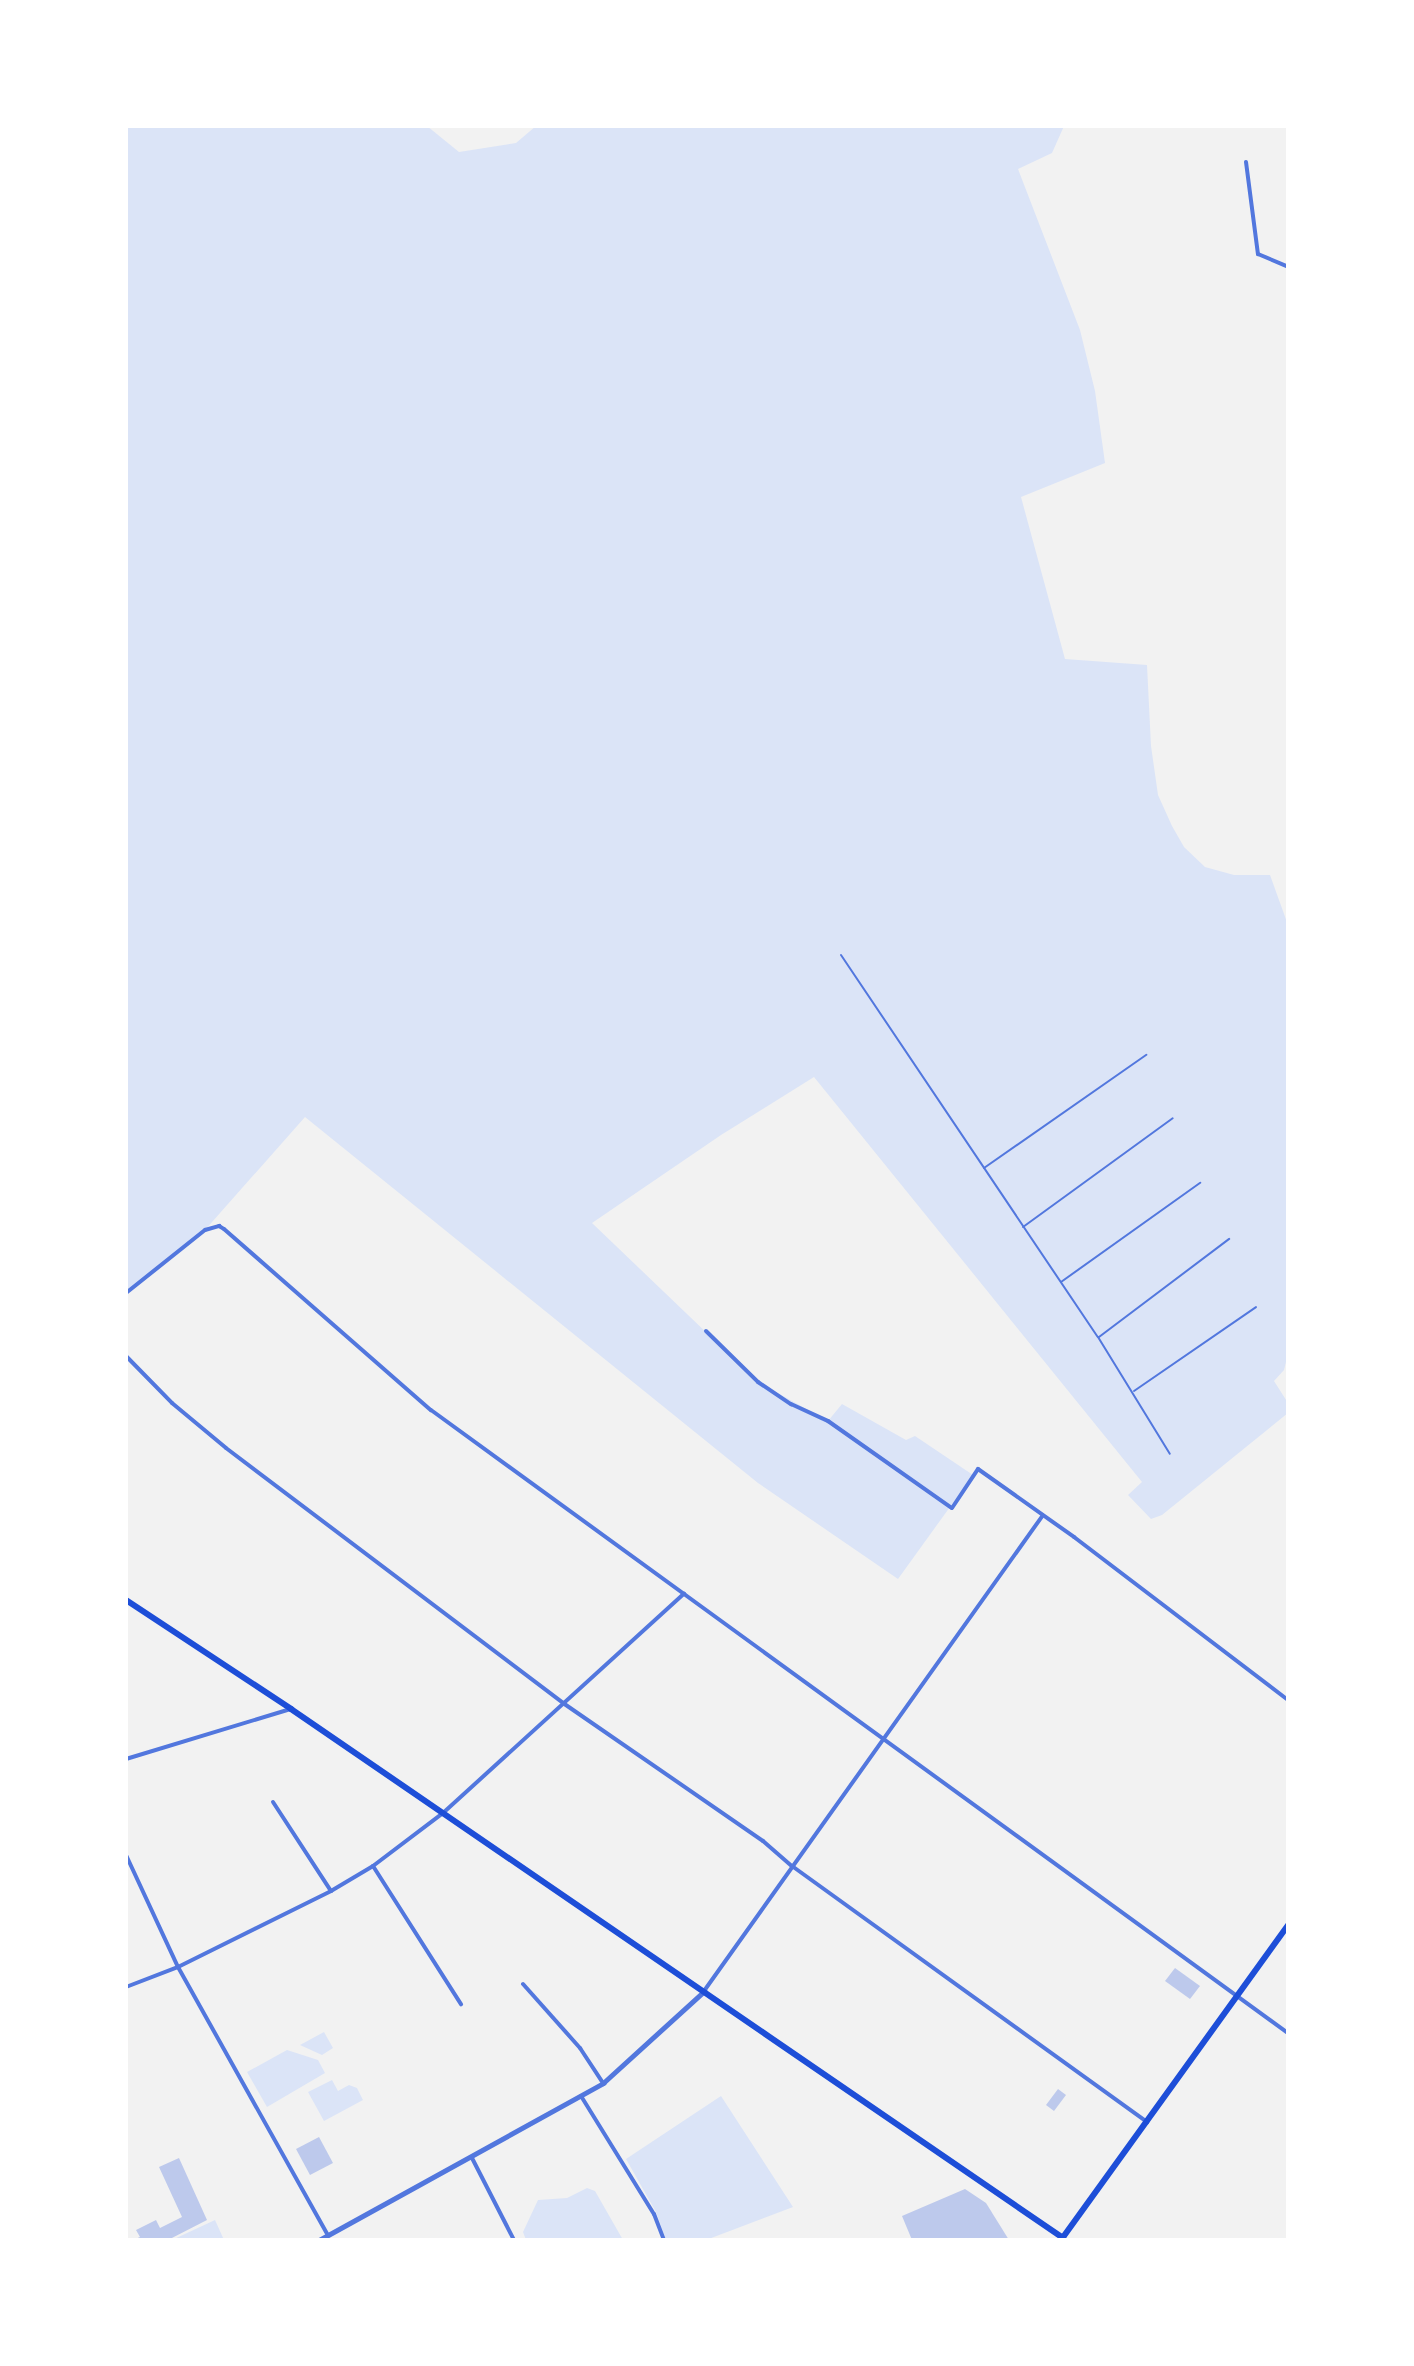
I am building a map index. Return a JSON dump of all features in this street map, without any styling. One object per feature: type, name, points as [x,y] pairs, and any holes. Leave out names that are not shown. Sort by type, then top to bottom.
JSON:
[{"type":"main road","points":[[126,1600],[291,1709],[1063,2239],[1288,1925]]},
{"type":"street","points":[[1246,162],[1258,254],[1288,267]]},
{"type":"street","points":[[126,1293],[205,1230],[219,1226],[224,1229],[431,1410],[1288,2033]]},
{"type":"street","points":[[706,1331],[758,1382],[791,1404],[828,1421],[952,1508],[978,1469],[1288,1700]]},
{"type":"street","points":[[126,1356],[172,1403],[226,1448],[563,1703],[763,1841],[792,1866],[1147,2122]]},
{"type":"street","points":[[319,2240],[603,2083],[704,1991],[1043,1515]]},
{"type":"street","points":[[126,1987],[178,1967],[331,1891],[373,1866],[443,1813],[684,1594]]},
{"type":"street","points":[[126,1759],[291,1709]]},
{"type":"street","points":[[273,1802],[331,1891]]},
{"type":"street","points":[[126,1855],[178,1967],[328,2235]]},
{"type":"street","points":[[373,1866],[461,2004]]},
{"type":"street","points":[[523,1984],[573,2039],[603,2083]]},
{"type":"street","points":[[581,2096],[647,2201],[664,2240]]},
{"type":"street","points":[[472,2158],[514,2240]]},
{"type":"lane","points":[[841,955],[1098,1337],[1170,1454]]},
{"type":"lane","points":[[983,1168],[1146,1055]]},
{"type":"lane","points":[[1022,1227],[1173,1118]]},
{"type":"lane","points":[[1060,1283],[1200,1183]]},
{"type":"lane","points":[[1098,1337],[1229,1239]]},
{"type":"lane","points":[[1133,1391],[1256,1307]]},
{"type":"shaded area","points":[[126,126],[427,126],[459,152],[516,143],[536,126],[1064,126],[1052,153],[1018,169],[1080,330],[1095,391],[1105,463],[1021,497],[1065,659],[1147,665],[1151,746],[1158,795],[1172,826],[1184,847],[1205,867],[1234,875],[1270,875],[1288,925],[1288,1354],[1284,1370],[1274,1381],[1288,1403],[1288,1413],[1162,1515],[1151,1519],[1128,1495],[1142,1482],[814,1077],[721,1135],[592,1223],[758,1382],[828,1421],[842,1404],[906,1440],[915,1436],[973,1475],[898,1579],[758,1483],[305,1117],[205,1230],[126,1293]]},
{"type":"shaded area","points":[[324,2032],[333,2048],[322,2055],[300,2045]]},
{"type":"shaded area","points":[[287,2050],[318,2060],[325,2073],[267,2107],[247,2072]]},
{"type":"shaded area","points":[[332,2080],[338,2091],[349,2085],[357,2088],[363,2100],[324,2121],[308,2092]]},
{"type":"shaded area","points":[[721,2096],[793,2207],[706,2240],[666,2240],[656,2212],[626,2159]]},
{"type":"shaded area","points":[[587,2188],[595,2191],[623,2240],[526,2240],[523,2232],[538,2200],[567,2198]]},
{"type":"shaded area","points":[[215,2220],[224,2240],[172,2240]]},
{"type":"building","points":[[1175,1968],[1200,1986],[1190,1999],[1165,1981]]},
{"type":"building","points":[[1058,2089],[1066,2095],[1054,2111],[1046,2105]]},
{"type":"building","points":[[319,2137],[333,2163],[310,2175],[296,2149]]},
{"type":"building","points":[[179,2158],[207,2220],[168,2240],[133,2240],[140,2237],[136,2230],[156,2220],[160,2228],[182,2217],[159,2167]]},
{"type":"building","points":[[965,2189],[986,2203],[1009,2240],[912,2240],[902,2216]]}]
